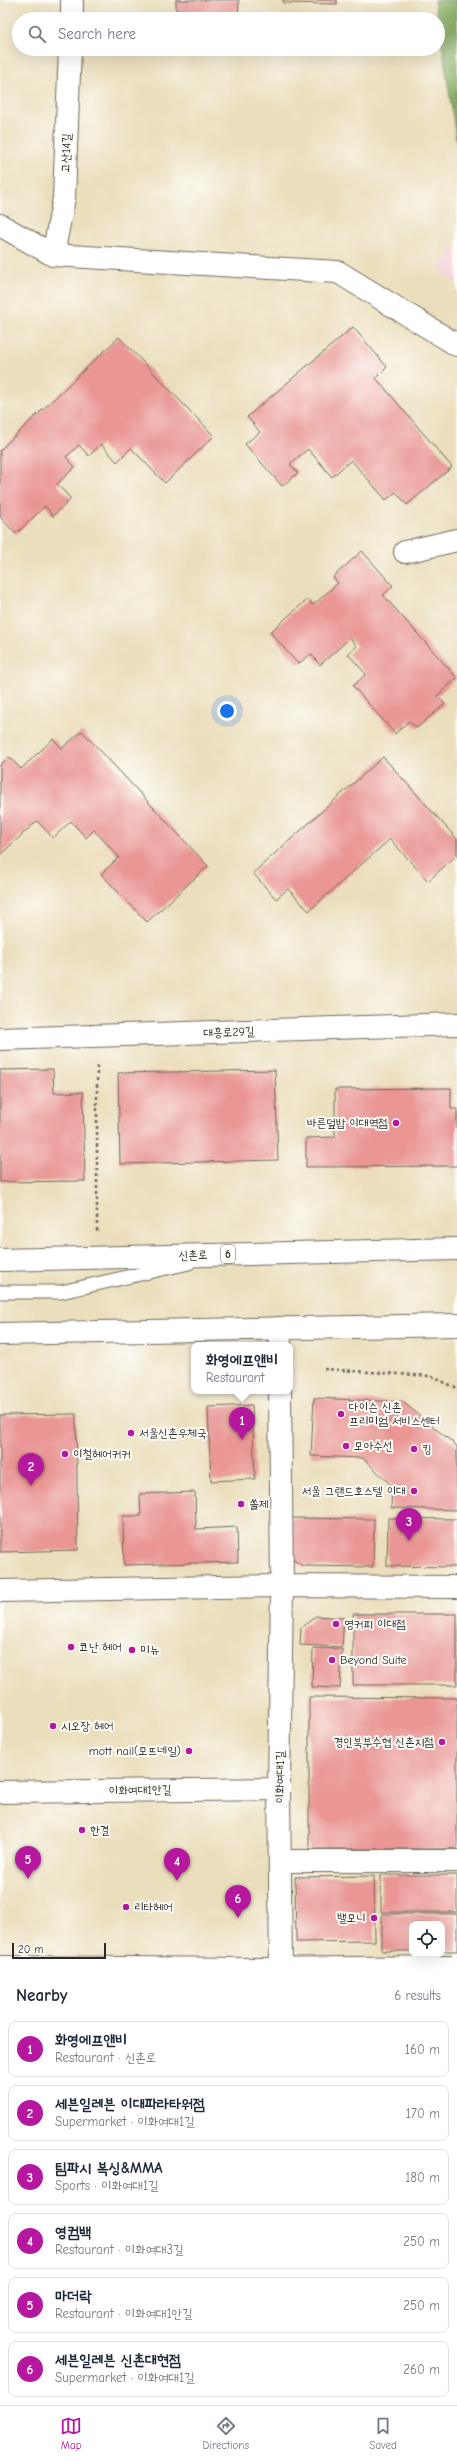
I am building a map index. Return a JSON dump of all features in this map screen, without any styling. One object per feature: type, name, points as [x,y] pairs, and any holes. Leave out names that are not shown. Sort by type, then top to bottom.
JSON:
[{"type":"street","points":[[72,0],[72,12]]},
{"type":"street","name":"고산14길","points":[[53,256],[64,198],[70,56]]},
{"type":"street","points":[[0,225],[53,256],[338,272],[457,345]]},
{"type":"street","points":[[405,552],[457,540]]},
{"type":"street","name":"대흥로29길","points":[[0,1039],[457,1024]]},
{"type":"street","name":"신촌로","points":[[0,1260],[457,1249]]},
{"type":"street","points":[[0,1334],[279,1336],[457,1325]]},
{"type":"street","points":[[280,1394],[282,1586]]},
{"type":"street","points":[[0,1591],[282,1586],[457,1587]]},
{"type":"street","name":"이화여대1길","points":[[281,1968],[279,1789],[282,1586]]},
{"type":"street","name":"이화여대1안길","points":[[0,1792],[279,1789]]},
{"type":"street","points":[[280,1861],[457,1861]]},
{"type":"street","points":[[0,1966],[281,1968],[457,1967]]},
{"type":"lane","points":[[0,1292],[61,1292],[229,1254]]},
{"type":"path","points":[[97,1036],[97,1257]]},
{"type":"path","points":[[324,1369],[430,1376],[457,1388]]},
{"type":"shaded area","points":[[457,246],[457,285],[439,267]]},
{"type":"green space","points":[[434,0],[457,0],[457,144],[444,56],[445,56],[445,12],[437,12]]},
{"type":"building","points":[[176,0],[239,0],[238,12],[176,12]]},
{"type":"building","points":[[283,0],[337,0],[337,4],[283,3]]},
{"type":"building","points":[[353,327],[387,367],[376,378],[452,467],[407,505],[396,492],[386,500],[351,460],[332,477],[308,449],[290,464],[298,473],[282,486],[245,444],[260,432],[247,417]]},
{"type":"building","points":[[119,337],[214,436],[165,483],[131,448],[117,462],[101,444],[89,456],[79,445],[66,457],[75,467],[57,484],[71,499],[53,516],[45,506],[16,534],[0,517],[0,450]]},
{"type":"building","points":[[362,551],[393,586],[383,595],[457,678],[437,696],[445,704],[417,728],[409,721],[395,734],[353,686],[366,674],[348,654],[357,646],[350,638],[320,665],[311,654],[298,664],[270,632],[308,599],[313,605],[338,583],[333,577]]},
{"type":"building","points":[[82,731],[208,866],[147,922],[101,874],[119,857],[94,830],[86,838],[71,821],[53,838],[37,821],[0,855],[0,765],[9,757],[21,769],[53,739],[62,748]]},
{"type":"building","points":[[383,757],[457,839],[457,855],[428,881],[390,839],[309,911],[288,889],[276,899],[253,873]]},
{"type":"building","points":[[53,1069],[54,1093],[83,1092],[85,1181],[0,1182],[0,1070]]},
{"type":"building","points":[[275,1070],[278,1160],[120,1164],[118,1073]]},
{"type":"building","points":[[451,1088],[451,1109],[457,1109],[457,1166],[306,1167],[306,1138],[335,1137],[335,1089]]},
{"type":"building","points":[[314,1398],[403,1402],[457,1446],[457,1510],[391,1508],[392,1486],[363,1458],[311,1456]]},
{"type":"building","points":[[252,1405],[255,1479],[211,1481],[208,1407]]},
{"type":"building","points":[[76,1414],[78,1550],[0,1552],[0,1415]]},
{"type":"building","points":[[195,1492],[196,1529],[237,1527],[238,1562],[124,1565],[123,1516],[141,1516],[140,1494]]},
{"type":"building","points":[[291,1518],[374,1519],[373,1567],[302,1566],[291,1558]]},
{"type":"building","points":[[388,1518],[457,1519],[457,1567],[387,1566]]},
{"type":"building","points":[[353,1614],[457,1614],[457,1685],[353,1685]]},
{"type":"building","points":[[316,1616],[344,1618],[342,1647],[300,1645],[301,1628]]},
{"type":"building","points":[[313,1648],[342,1649],[340,1688],[312,1687]]},
{"type":"building","points":[[309,1697],[457,1698],[457,1849],[309,1849]]},
{"type":"building","points":[[381,1875],[457,1875],[457,1912],[381,1912]]},
{"type":"building","points":[[374,1876],[375,1941],[296,1942],[295,1877]]},
{"type":"building","points":[[382,1914],[457,1914],[457,1951],[445,1951],[445,1921],[409,1921],[409,1951],[382,1951]]},
{"type":"place","name":"바른덮밥 이대역점","points":[[396,1123]]},
{"type":"place","name":"다이슨 신촌 프리미엄 서비스센터","points":[[341,1414]]},
{"type":"place","name":"서울신촌우체국","points":[[131,1433]]},
{"type":"place","name":"화영에프앤비","points":[[242,1440]]},
{"type":"place","name":"모아수선","points":[[346,1446]]},
{"type":"place","name":"킹","points":[[414,1449]]},
{"type":"place","name":"이철헤어커커","points":[[65,1454]]},
{"type":"place","name":"세븐일레븐 이대파라타워점","points":[[31,1486]]},
{"type":"place","name":"서울 그랜드호스텔 이대","points":[[414,1491]]},
{"type":"place","name":"쏠제","points":[[241,1504]]},
{"type":"place","name":"팀파시 복싱&MMA","points":[[409,1541]]},
{"type":"place","name":"영커피 이대점","points":[[336,1624]]},
{"type":"place","name":"코난 헤어","points":[[71,1647]]},
{"type":"place","name":"미뉴","points":[[132,1650]]},
{"type":"place","name":"Beyond Suite","points":[[332,1660]]},
{"type":"place","name":"시오장 헤어","points":[[53,1726]]},
{"type":"place","name":"경인북부수협 신촌지점","points":[[442,1742]]},
{"type":"place","name":"mott nail(모뜨네일)","points":[[189,1751]]},
{"type":"place","name":"한결","points":[[82,1830]]},
{"type":"place","name":"마더락","points":[[28,1879]]},
{"type":"place","name":"영컴백","points":[[177,1881]]},
{"type":"place","name":"리타헤어","points":[[126,1907]]},
{"type":"place","name":"세븐일레븐 신촌대현점","points":[[238,1918]]},
{"type":"place","name":"밸모니","points":[[374,1918]]}]
